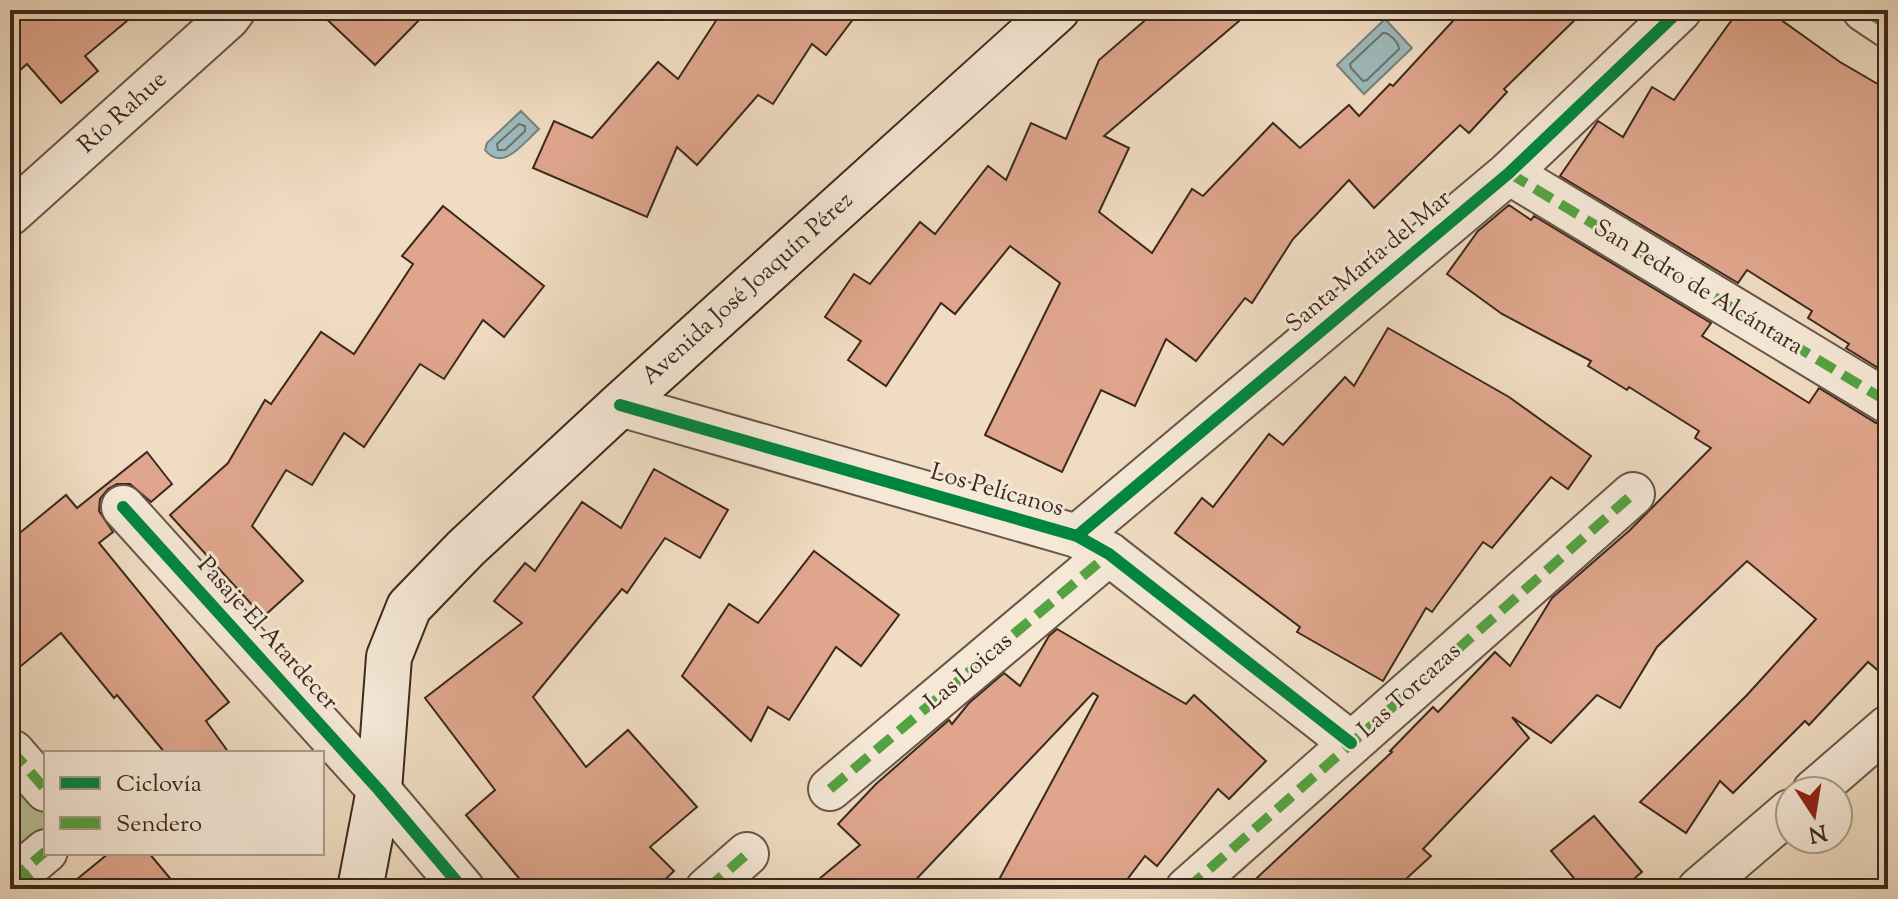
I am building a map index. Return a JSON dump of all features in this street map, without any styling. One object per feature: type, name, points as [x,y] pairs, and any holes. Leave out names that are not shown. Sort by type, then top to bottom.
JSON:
[{"type":"main road","name":"Avenida José Joaquín Pérez","points":[[360,889],[379,790],[389,657],[409,607],[466,548],[620,405],[1057,10]]},
{"type":"street","name":"Santa María del Mar","points":[[1093,545],[1509,173],[1680,10]]},
{"type":"street","points":[[1864,10],[1888,26]]},
{"type":"street","name":"Río Rahue","points":[[10,214],[228,13]]},
{"type":"street","name":"San Pedro de Alcántara","points":[[1509,173],[1888,402]]},
{"type":"street","name":"Los Pelícanos","points":[[620,405],[1093,545],[1351,743]]},
{"type":"street","name":"Las Torcazas","points":[[1187,889],[1633,494]]},
{"type":"street","name":"Pasaje El Atardecer","points":[[123,507],[379,790],[463,889]]},
{"type":"street","name":"Las Loicas","points":[[830,789],[1093,545]]},
{"type":"street","points":[[1832,775],[1888,727]]},
{"type":"street","points":[[10,754],[13,752],[44,788]]},
{"type":"street","points":[[1699,889],[1774,825]]},
{"type":"street","points":[[707,889],[747,854]]},
{"type":"green space","points":[[10,780],[44,805],[44,833],[10,861]]},
{"type":"water","points":[[1385,19],[1412,48],[1364,94],[1337,65]]},
{"type":"water","points":[[521,111],[539,129],[513,153],[499,158],[492,156],[485,150],[487,143]]},
{"type":"building","points":[[10,10],[140,10],[85,56],[98,71],[61,103],[27,64],[10,79]]},
{"type":"building","points":[[317,10],[429,10],[375,65]]},
{"type":"building","points":[[723,10],[860,10],[826,55],[812,44],[773,104],[758,95],[697,165],[677,147],[647,217],[533,168],[554,121],[592,138],[658,62],[678,79]]},
{"type":"building","points":[[1157,10],[1252,10],[1104,136],[1129,148],[1099,212],[1152,253],[1192,189],[1203,196],[1273,123],[1300,148],[1349,105],[1359,116],[1390,84],[1393,86],[1463,10],[1585,10],[1504,89],[1507,92],[1469,133],[1460,125],[1374,208],[1349,180],[1293,239],[1252,303],[1245,298],[1196,361],[1166,339],[1135,406],[1101,390],[1062,472],[985,435],[1060,283],[1010,246],[955,314],[941,303],[886,386],[848,360],[861,341],[825,317],[854,274],[870,284],[920,222],[935,234],[988,166],[1006,180],[1031,123],[1066,139],[1099,60]]},
{"type":"building","points":[[1739,10],[1767,10],[1840,62],[1888,90],[1888,374],[1846,348],[1849,344],[1808,318],[1812,311],[1747,270],[1738,283],[1560,176],[1598,121],[1623,137],[1652,87],[1674,100]]},
{"type":"building","points":[[1509,205],[1531,220],[1534,216],[1711,323],[1702,336],[1809,403],[1819,388],[1876,423],[1888,426],[1888,679],[1868,662],[1809,725],[1805,721],[1733,793],[1720,781],[1686,833],[1640,802],[1747,695],[1816,619],[1747,561],[1657,647],[1620,708],[1597,695],[1551,743],[1512,717],[1529,738],[1423,849],[1431,856],[1395,889],[1245,889],[1392,752],[1433,707],[1438,712],[1495,652],[1510,666],[1552,598],[1630,530],[1711,448],[1695,438],[1699,431],[1629,387],[1627,390],[1588,366],[1591,361],[1502,314],[1447,274],[1478,231]]},
{"type":"building","points":[[443,206],[544,286],[504,337],[483,320],[444,379],[420,364],[364,447],[344,433],[312,485],[286,470],[252,526],[303,581],[263,617],[170,515],[228,463],[265,400],[271,404],[321,332],[354,354],[413,264],[402,256]]},
{"type":"building","points":[[1388,328],[1509,397],[1591,456],[1568,489],[1551,477],[1492,548],[1483,542],[1432,612],[1426,608],[1383,681],[1297,632],[1300,627],[1175,533],[1202,498],[1213,507],[1269,434],[1283,445],[1345,377],[1354,386]]},
{"type":"building","points":[[147,452],[172,484],[151,502],[130,484],[117,484],[108,489],[100,499],[99,511],[113,532],[99,543],[229,702],[206,721],[228,751],[163,751],[117,695],[114,698],[61,633],[10,675],[10,541],[66,495],[77,508]]},
{"type":"building","points":[[654,469],[728,510],[700,558],[665,538],[627,593],[622,589],[533,697],[586,767],[628,730],[697,807],[650,847],[674,871],[655,889],[528,889],[466,815],[495,790],[425,698],[522,623],[494,601],[525,563],[535,571],[582,502],[621,528]]},
{"type":"building","points":[[814,551],[899,615],[861,666],[836,647],[789,720],[768,707],[751,741],[682,676],[729,604],[758,623]]},
{"type":"building","points":[[1057,629],[1186,704],[1194,695],[1266,761],[1229,799],[1218,789],[1157,866],[1145,856],[1120,889],[994,889],[1098,696],[1093,693],[907,889],[807,889],[860,845],[838,824],[876,784],[949,720],[952,724],[969,703],[1004,673],[1020,686],[1049,636]]},
{"type":"building","points":[[1594,816],[1642,872],[1622,889],[1583,889],[1551,851]]},
{"type":"building","points":[[107,855],[151,855],[179,889],[65,889]]},
{"type":"marked path","points":[[221,10],[228,18]]},
{"type":"marked path","points":[[1864,10],[1888,26]]},
{"type":"marked path","points":[[1509,173],[1888,402]]},
{"type":"marked path","points":[[1187,889],[1633,494]]},
{"type":"marked path","points":[[830,789],[1109,554]]},
{"type":"marked path","points":[[10,754],[13,752],[44,788]]},
{"type":"marked path","points":[[10,881],[44,853]]},
{"type":"marked path","points":[[707,889],[747,854]]},
{"type":"marked path","points":[[23,872],[36,889]]},
{"type":"cycle path","points":[[1077,536],[1509,173],[1680,10]]},
{"type":"cycle path","points":[[620,405],[1077,536],[1109,554],[1351,743]]},
{"type":"cycle path","points":[[123,507],[379,790],[463,889]]}]
